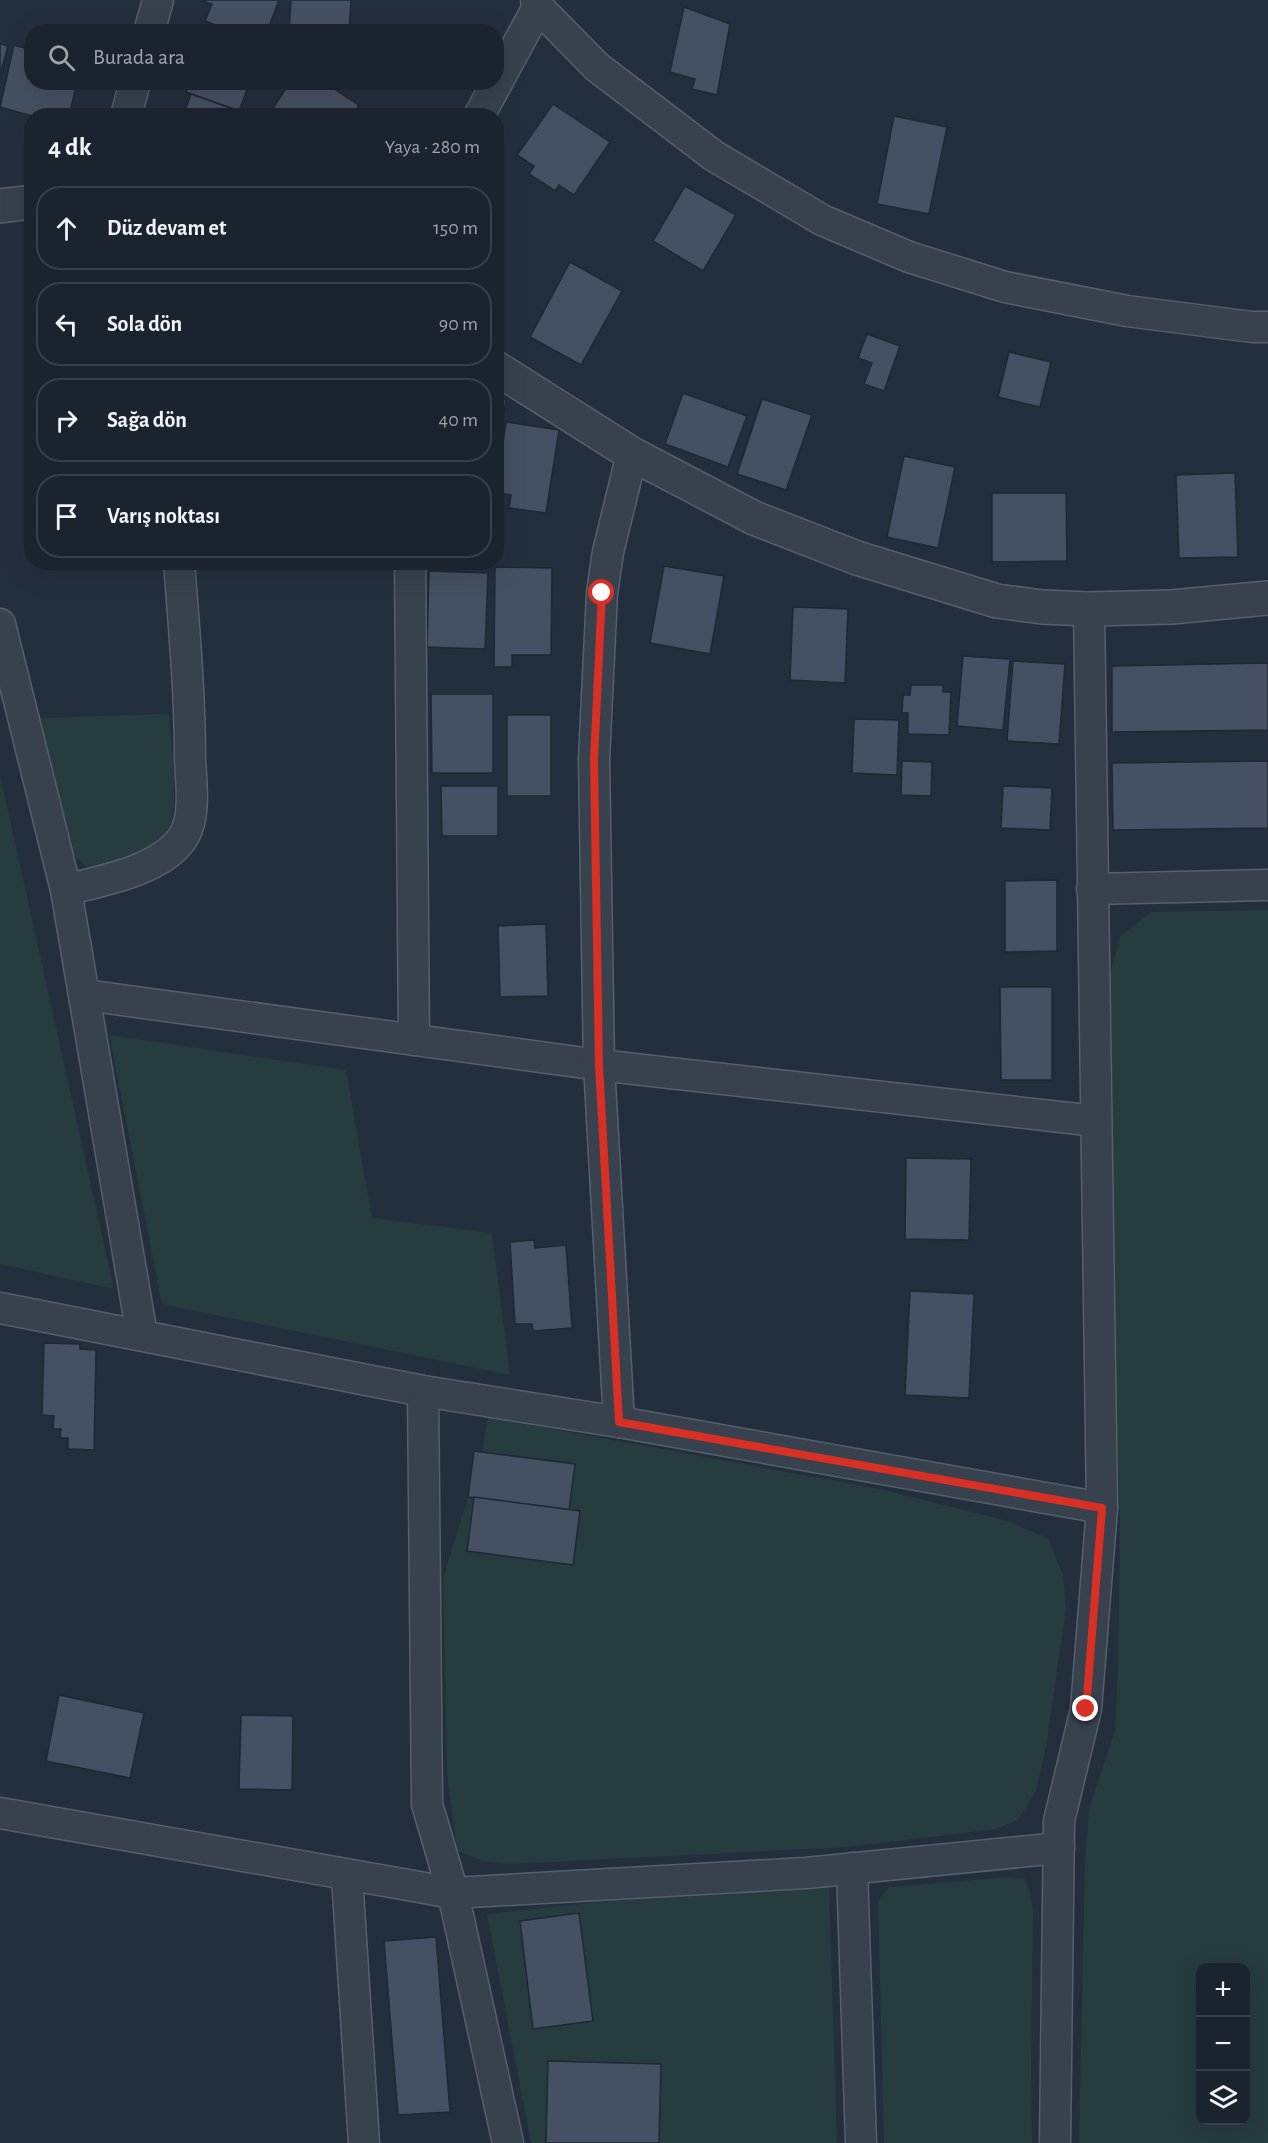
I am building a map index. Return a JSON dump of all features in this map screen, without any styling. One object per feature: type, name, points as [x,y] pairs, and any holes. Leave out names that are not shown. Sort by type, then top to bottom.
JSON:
[{"type":"street","points":[[151,24],[158,0]]},
{"type":"street","points":[[504,67],[537,3],[597,67],[714,156],[822,220],[909,257],[1005,287],[1127,311],[1252,327],[1268,327]]},
{"type":"street","points":[[128,108],[133,90]]},
{"type":"street","points":[[483,108],[492,90]]},
{"type":"street","points":[[0,206],[24,203]]},
{"type":"street","points":[[504,373],[632,454],[754,518],[857,558],[997,601],[1042,607],[1089,609],[1172,607],[1268,598]]},
{"type":"street","points":[[619,1422],[599,1065],[594,759],[602,593],[608,552],[632,454]]},
{"type":"street","points":[[66,890],[129,872],[163,856],[184,836],[189,823],[191,806],[190,709],[180,570]]},
{"type":"street","points":[[410,570],[414,1040]]},
{"type":"street","points":[[1055,2143],[1059,1821],[1086,1709],[1102,1508],[1089,609]]},
{"type":"street","points":[[0,624],[66,890],[142,1335]]},
{"type":"street","points":[[1092,889],[1268,885]]},
{"type":"street","points":[[85,995],[599,1065],[1096,1121]]},
{"type":"street","points":[[0,1308],[423,1391],[619,1422],[1102,1508]]},
{"type":"street","points":[[423,1391],[427,1804],[453,1893],[508,2143]]},
{"type":"street","points":[[0,1813],[453,1893],[852,1868],[1059,1848]]},
{"type":"street","points":[[852,1868],[861,2143]]},
{"type":"street","points":[[347,1876],[364,2143]]},
{"type":"green space","points":[[169,714],[174,806],[168,829],[153,846],[127,861],[101,869],[91,868],[80,862],[75,856],[39,718]]},
{"type":"green space","points":[[0,775],[114,1289],[0,1264]]},
{"type":"green space","points":[[1268,910],[1268,2143],[1079,2143],[1085,1863],[1089,1809],[1115,1731],[1118,1668],[1120,1527],[1111,1235],[1111,971],[1120,937],[1151,912]]},
{"type":"green space","points":[[109,1035],[346,1070],[372,1218],[492,1233],[510,1375],[162,1304]]},
{"type":"green space","points":[[488,1417],[885,1490],[1007,1521],[1048,1538],[1063,1575],[1066,1608],[1046,1747],[1036,1791],[1018,1820],[996,1829],[848,1847],[508,1864],[483,1861],[457,1851],[447,1773],[443,1578],[482,1453]]},
{"type":"green space","points":[[1009,1877],[1025,1879],[1030,1892],[1033,1913],[1032,2143],[884,2143],[878,1900],[889,1887]]},
{"type":"green space","points":[[829,1887],[837,2143],[531,2143],[487,1914],[609,1901]]},
{"type":"building","points":[[205,0],[279,0],[270,24],[213,24],[205,21],[212,4]]},
{"type":"building","points":[[291,0],[351,0],[350,24],[290,24]]},
{"type":"building","points":[[684,7],[730,24],[717,95],[692,89],[695,79],[670,72]]},
{"type":"building","points":[[0,44],[8,46],[0,75]]},
{"type":"building","points":[[14,45],[24,48],[24,90],[75,90],[71,108],[24,108],[24,114],[0,107]]},
{"type":"building","points":[[187,90],[247,90],[240,108],[231,108],[186,92]]},
{"type":"building","points":[[285,90],[336,90],[359,105],[357,108],[273,108]]},
{"type":"building","points":[[191,94],[231,108],[186,108]]},
{"type":"building","points":[[553,104],[610,142],[574,195],[559,185],[555,191],[529,174],[534,166],[517,155]]},
{"type":"building","points":[[894,116],[947,127],[929,214],[877,204]]},
{"type":"building","points":[[685,186],[736,215],[703,271],[653,241]]},
{"type":"building","points":[[570,262],[622,291],[581,365],[530,337]]},
{"type":"building","points":[[867,334],[900,346],[884,391],[864,384],[872,363],[858,358]]},
{"type":"building","points":[[1009,352],[1051,362],[1040,407],[998,397]]},
{"type":"building","points":[[683,393],[747,416],[728,467],[665,444]]},
{"type":"building","points":[[762,399],[812,415],[786,490],[737,474]]},
{"type":"building","points":[[506,422],[559,430],[546,513],[509,508],[511,495],[504,494]]},
{"type":"building","points":[[904,456],[955,467],[938,548],[887,537]]},
{"type":"building","points":[[1235,473],[1238,557],[1179,558],[1176,475]]},
{"type":"building","points":[[992,493],[1066,493],[1067,561],[992,562]]},
{"type":"building","points":[[664,566],[724,576],[710,654],[650,643]]},
{"type":"building","points":[[504,567],[552,568],[551,655],[512,655],[512,667],[494,667],[495,570],[504,570]]},
{"type":"building","points":[[429,571],[488,573],[485,649],[427,647]]},
{"type":"building","points":[[793,607],[848,609],[845,683],[790,680]]},
{"type":"building","points":[[963,656],[1010,659],[1003,730],[957,726]]},
{"type":"building","points":[[1013,661],[1065,664],[1059,744],[1007,741]]},
{"type":"building","points":[[1268,663],[1268,730],[1112,732],[1112,666]]},
{"type":"building","points":[[911,685],[943,685],[943,692],[951,692],[949,735],[908,734],[908,713],[902,713],[903,695],[910,695]]},
{"type":"building","points":[[431,694],[493,694],[493,773],[432,773]]},
{"type":"building","points":[[507,715],[551,715],[551,796],[507,796]]},
{"type":"building","points":[[854,719],[899,720],[897,775],[852,773]]},
{"type":"building","points":[[902,761],[932,762],[931,796],[901,795]]},
{"type":"building","points":[[1268,761],[1268,828],[1113,830],[1112,763]]},
{"type":"building","points":[[441,786],[498,786],[498,836],[442,836]]},
{"type":"building","points":[[1003,786],[1052,788],[1050,830],[1001,828]]},
{"type":"building","points":[[1057,880],[1057,951],[1005,952],[1005,881]]},
{"type":"building","points":[[546,924],[548,996],[500,997],[498,926]]},
{"type":"building","points":[[1000,987],[1052,987],[1052,1080],[1001,1080]]},
{"type":"building","points":[[906,1158],[971,1159],[969,1240],[905,1239]]},
{"type":"building","points":[[534,1240],[535,1248],[566,1245],[572,1328],[533,1331],[532,1324],[515,1324],[510,1242]]},
{"type":"building","points":[[910,1291],[974,1294],[969,1398],[905,1395]]},
{"type":"building","points":[[44,1343],[80,1344],[80,1349],[96,1350],[94,1450],[68,1449],[68,1438],[60,1438],[61,1429],[53,1429],[54,1416],[42,1415]]},
{"type":"building","points":[[474,1451],[575,1464],[569,1510],[468,1497]]},
{"type":"building","points":[[474,1497],[580,1511],[573,1565],[467,1551]]},
{"type":"building","points":[[59,1695],[144,1713],[130,1778],[46,1761]]},
{"type":"building","points":[[241,1715],[293,1716],[292,1790],[239,1789]]},
{"type":"building","points":[[579,1913],[593,2021],[533,2029],[520,1921]]},
{"type":"building","points":[[436,1937],[450,2112],[398,2115],[384,1941]]},
{"type":"building","points":[[548,2061],[661,2064],[659,2143],[546,2143]]},
{"type":"route","points":[[602,593],[594,759],[599,1065],[619,1422],[1102,1508],[1086,1709]]}]
